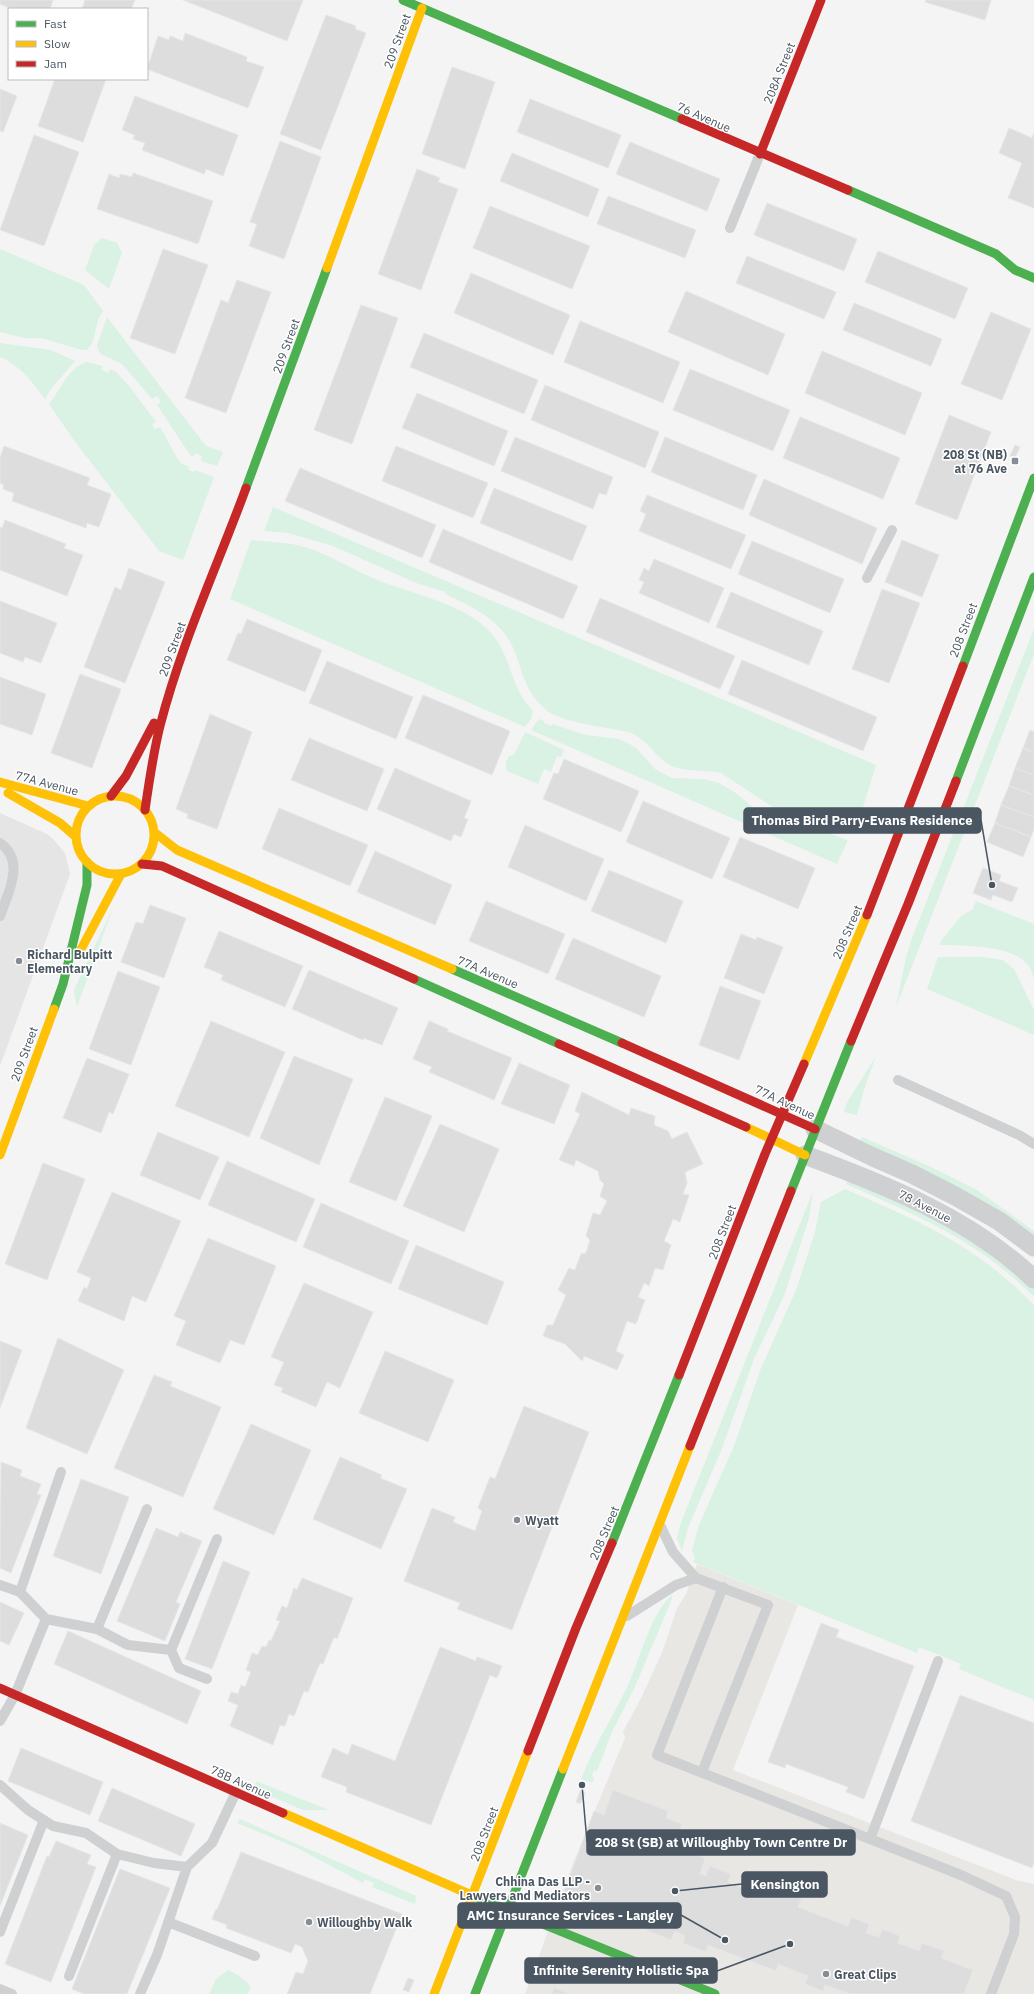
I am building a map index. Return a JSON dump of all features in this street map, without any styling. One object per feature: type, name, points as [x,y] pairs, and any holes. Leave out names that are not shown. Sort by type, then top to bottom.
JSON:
[{"type":"street","name":"76 Avenue","points":[[403,0],[996,254],[1015,270],[1034,278]]},
{"type":"street","name":"208A Street","points":[[760,154],[821,0]]},
{"type":"street","name":"209 Street","points":[[145,810],[147,788],[170,691],[180,658],[258,457],[422,8]]},
{"type":"street","name":"76 Avenue","points":[[996,254],[1011,255]]},
{"type":"street","name":"208 Street","points":[[434,1994],[576,1628],[636,1487],[771,1139],[875,897],[1034,478]]},
{"type":"street","points":[[475,1994],[509,1911],[815,1129],[908,904],[1034,577]]},
{"type":"street","name":"209 Street","points":[[111,796],[126,776],[170,691]]},
{"type":"street","name":"77A Avenue","points":[[0,782],[88,806]]},
{"type":"street","points":[[0,788],[60,823],[75,836]]},
{"type":"street","points":[[111,796],[129,799],[145,810],[151,820],[154,832],[153,843],[149,854],[142,864],[121,874],[108,874],[97,870],[87,862],[81,855],[75,836],[81,815],[88,806],[111,796]]},
{"type":"street","name":"77A Avenue","points":[[154,832],[177,850],[782,1113],[815,1129]]},
{"type":"street","name":"209 Street","points":[[0,1155],[63,984],[87,885],[87,862]]},
{"type":"street","points":[[142,864],[162,866],[805,1155]]},
{"type":"street","name":"209 Street","points":[[63,984],[121,874]]},
{"type":"street","name":"78 Avenue","points":[[815,1129],[912,1174],[955,1196],[999,1220],[1034,1247]]},
{"type":"street","name":"78 Avenue","points":[[805,1155],[857,1175],[933,1209],[994,1246],[1034,1279]]},
{"type":"street","name":"78B Avenue","points":[[0,1688],[473,1896],[716,1994]]},
{"type":"lane","points":[[730,228],[760,154]]},
{"type":"lane","points":[[867,578],[892,530]]},
{"type":"lane","points":[[0,843],[8,851],[15,871],[0,916]]},
{"type":"lane","points":[[898,1080],[1019,1135],[1034,1144]]},
{"type":"lane","points":[[20,1592],[61,1472]]},
{"type":"lane","points":[[97,1629],[147,1509]]},
{"type":"lane","points":[[660,1523],[664,1536],[673,1552],[696,1578],[768,1605],[702,1772]]},
{"type":"lane","points":[[207,1679],[179,1668],[171,1650],[217,1539]]},
{"type":"lane","points":[[622,1619],[676,1585],[696,1578]]},
{"type":"lane","points":[[0,1585],[20,1592],[46,1619],[97,1629],[128,1645],[171,1650]]},
{"type":"lane","points":[[723,1588],[657,1755],[961,1874],[1006,1896],[1015,1917],[1014,1934],[991,1994]]},
{"type":"lane","points":[[0,1721],[15,1695],[46,1619]]},
{"type":"lane","points":[[870,1838],[938,1661]]},
{"type":"lane","points":[[0,1785],[28,1810],[54,1826],[86,1833],[117,1854],[154,1863],[187,1867]]},
{"type":"lane","points":[[140,1994],[168,1922],[187,1867],[212,1843],[236,1792]]},
{"type":"lane","points":[[0,1932],[44,1820]]},
{"type":"lane","points":[[69,1976],[117,1854]]},
{"type":"lane","points":[[168,1922],[255,1956]]},
{"type":"lane","points":[[0,1989],[12,1994]]},
{"type":"shaded area","name":"Richard Bulpitt Elementary","points":[[0,813],[47,834],[53,839],[65,853],[70,874],[0,1066]]},
{"type":"shaded area","points":[[697,1564],[798,1605],[733,1770],[1016,1880],[1034,1884],[1034,1994],[525,1994],[572,1866],[625,1738],[623,1732],[662,1653],[677,1608],[686,1594]]},
{"type":"green space","points":[[102,238],[117,243],[122,253],[109,289],[85,270],[94,245]]},
{"type":"green space","points":[[0,249],[84,285],[103,311],[98,320],[92,342],[87,350],[82,350],[41,338],[24,338],[0,332]]},
{"type":"green space","points":[[107,317],[206,446],[223,452],[217,466],[201,461],[202,456],[195,453],[193,457],[190,455],[157,405],[161,402],[157,396],[152,399],[122,364],[101,354],[98,350],[97,345]]},
{"type":"green space","points":[[0,343],[51,350],[75,361],[50,390],[45,399],[20,370],[0,357]]},
{"type":"green space","points":[[87,362],[103,366],[102,370],[108,373],[110,369],[116,372],[130,387],[156,422],[152,424],[155,429],[160,427],[177,458],[182,464],[189,467],[188,470],[194,472],[195,470],[214,477],[183,560],[159,551],[73,439],[49,404],[70,374],[80,365]]},
{"type":"green space","points":[[273,507],[876,765],[863,807],[852,830],[835,823],[788,817],[721,773],[680,769],[668,764],[634,734],[572,721],[551,713],[537,701],[532,694],[509,640],[502,630],[486,616],[445,594],[446,592],[416,583],[333,546],[288,533],[264,531]]},
{"type":"green space","points":[[251,540],[297,545],[317,551],[365,575],[452,606],[479,622],[490,632],[503,651],[519,691],[533,711],[531,719],[525,727],[230,599]]},
{"type":"green space","points":[[1034,629],[1034,654],[896,1007],[906,957],[912,938]]},
{"type":"green space","points":[[539,719],[551,726],[552,724],[586,735],[619,739],[636,748],[655,769],[672,778],[704,779],[719,783],[733,791],[774,824],[783,827],[822,831],[848,840],[837,864],[531,730]]},
{"type":"green space","points":[[525,732],[564,750],[561,757],[557,756],[551,772],[544,769],[538,784],[507,771],[506,769],[509,756],[514,755]]},
{"type":"green space","points":[[976,901],[1034,924],[1034,980],[1030,968],[1023,960],[1013,954],[1002,950],[976,946],[940,945],[941,941],[961,916],[973,909]]},
{"type":"green space","points":[[113,908],[77,1007],[74,993],[75,987]]},
{"type":"green space","points":[[938,957],[983,957],[1003,960],[1014,969],[1034,1010],[1034,1035],[927,989]]},
{"type":"green space","points":[[876,1056],[857,1115],[844,1112],[846,1104]]},
{"type":"green space","points":[[862,1137],[929,1166],[977,1190],[1034,1231],[1034,1239],[859,1142]]},
{"type":"green space","points":[[849,1178],[951,1225],[1034,1288],[1034,1297],[1013,1277],[968,1245],[946,1231],[898,1207],[846,1184]]},
{"type":"green space","points":[[845,1189],[898,1212],[946,1236],[990,1266],[1034,1305],[1034,1700],[959,1669],[961,1664],[919,1647],[917,1653],[693,1562],[695,1558],[692,1550],[699,1525],[734,1446],[761,1368],[796,1290],[815,1232],[821,1202]]},
{"type":"green space","points":[[813,1191],[809,1218],[784,1296],[754,1359],[721,1451],[688,1528],[682,1551],[677,1539],[680,1525]]},
{"type":"green space","points":[[672,1595],[672,1599],[634,1689],[612,1732],[597,1771],[594,1770],[592,1776],[594,1778],[592,1783],[581,1779],[629,1683],[658,1612]]},
{"type":"green space","points":[[256,1781],[329,1810],[303,1810],[254,1789]]},
{"type":"green space","points":[[240,1819],[416,1896],[415,1904],[372,1887],[374,1883],[365,1879],[363,1883],[297,1848],[237,1823]]},
{"type":"green space","points":[[228,1970],[247,1982],[251,1988],[247,1994],[209,1994],[216,1979]]},
{"type":"building","points":[[0,0],[53,0],[50,8],[10,8],[0,4]]},
{"type":"building","points":[[85,0],[135,0],[131,8],[82,8]]},
{"type":"building","points":[[183,0],[303,0],[287,41]]},
{"type":"building","points":[[926,0],[991,0],[985,20],[925,2]]},
{"type":"building","points":[[326,15],[356,26],[355,29],[366,33],[321,150],[280,134]]},
{"type":"building","points":[[185,33],[247,57],[246,61],[264,67],[248,108],[148,69],[158,36],[169,40],[170,36],[183,41]]},
{"type":"building","points":[[452,67],[495,82],[465,169],[422,154]]},
{"type":"building","points":[[55,80],[106,80],[83,142],[38,126]]},
{"type":"building","points":[[0,89],[17,96],[3,132],[0,131]]},
{"type":"building","points":[[135,96],[238,135],[223,176],[206,169],[204,174],[142,150],[145,143],[133,139],[135,135],[122,130]]},
{"type":"building","points":[[530,99],[621,135],[608,168],[517,132]]},
{"type":"building","points":[[1009,128],[1032,138],[1034,133],[1034,208],[1008,198],[1022,163],[999,153]]},
{"type":"building","points":[[34,135],[79,152],[44,246],[0,230]]},
{"type":"building","points":[[280,141],[321,157],[284,259],[249,246],[257,224],[250,222]]},
{"type":"building","points":[[630,142],[720,179],[707,211],[616,174]]},
{"type":"building","points":[[512,153],[599,189],[588,217],[500,181]]},
{"type":"building","points":[[417,169],[440,178],[438,182],[458,189],[421,290],[378,274]]},
{"type":"building","points":[[133,173],[213,201],[198,244],[97,209],[109,174],[119,178],[120,174],[132,177]]},
{"type":"building","points":[[608,196],[696,230],[685,258],[597,224]]},
{"type":"building","points":[[767,203],[857,239],[844,271],[754,235]]},
{"type":"building","points":[[490,206],[590,246],[572,289],[473,248]]},
{"type":"building","points":[[163,249],[208,265],[175,354],[130,338]]},
{"type":"building","points":[[878,251],[968,288],[955,319],[865,282]]},
{"type":"building","points":[[747,256],[836,292],[824,319],[736,283]]},
{"type":"building","points":[[471,273],[570,315],[553,355],[454,313]]},
{"type":"building","points":[[237,280],[271,292],[226,413],[185,398],[221,300],[228,303]]},
{"type":"building","points":[[686,291],[785,334],[768,375],[668,332]]},
{"type":"building","points":[[854,303],[942,339],[931,366],[843,330]]},
{"type":"building","points":[[361,305],[398,318],[352,444],[314,430]]},
{"type":"building","points":[[991,312],[1031,329],[1002,400],[961,384]]},
{"type":"building","points":[[580,321],[680,362],[663,403],[564,362]]},
{"type":"building","points":[[424,333],[538,380],[524,414],[410,367]]},
{"type":"building","points":[[822,351],[922,393],[905,435],[805,393]]},
{"type":"building","points":[[690,369],[790,410],[773,451],[673,410]]},
{"type":"building","points":[[545,385],[659,432],[645,468],[531,420]]},
{"type":"building","points":[[417,393],[508,431],[494,466],[402,428]]},
{"type":"building","points":[[949,415],[991,432],[957,520],[915,504]]},
{"type":"building","points":[[800,417],[900,458],[883,499],[783,458]]},
{"type":"building","points":[[515,437],[613,477],[606,495],[599,493],[593,509],[501,471]]},
{"type":"building","points":[[665,437],[757,475],[743,510],[651,472]]},
{"type":"building","points":[[1015,445],[1020,447],[1015,458],[1010,456]]},
{"type":"building","points":[[4,446],[90,478],[87,485],[111,494],[99,527],[87,523],[86,528],[12,501],[14,493],[3,489],[4,485],[0,483],[0,458]]},
{"type":"building","points":[[396,446],[488,483],[473,518],[382,481]]},
{"type":"building","points":[[300,468],[436,525],[422,558],[285,501]]},
{"type":"building","points":[[764,479],[877,528],[862,564],[749,515]]},
{"type":"building","points":[[494,488],[587,526],[572,561],[480,523]]},
{"type":"building","points":[[647,495],[746,535],[731,569],[639,531],[646,514],[640,511]]},
{"type":"building","points":[[5,520],[66,544],[64,548],[83,555],[67,596],[0,570],[0,527],[2,528]]},
{"type":"building","points":[[443,529],[578,586],[563,619],[429,562]]},
{"type":"building","points":[[902,540],[939,555],[922,597],[885,582]]},
{"type":"building","points":[[752,541],[844,579],[830,613],[738,574]]},
{"type":"building","points":[[654,559],[724,588],[709,623],[639,593],[644,582],[639,580],[644,568],[649,571]]},
{"type":"building","points":[[129,568],[165,582],[125,683],[84,667],[115,587],[121,590]]},
{"type":"building","points":[[882,589],[920,603],[889,683],[852,669]]},
{"type":"building","points":[[731,592],[823,631],[809,665],[716,627]]},
{"type":"building","points":[[600,598],[735,656],[720,689],[586,632]]},
{"type":"building","points":[[0,601],[57,623],[41,663],[25,657],[23,662],[0,653]]},
{"type":"building","points":[[247,619],[322,650],[305,692],[227,660],[238,633],[241,634]]},
{"type":"building","points":[[742,660],[877,717],[863,751],[728,694]]},
{"type":"building","points":[[327,661],[413,697],[396,739],[309,703]]},
{"type":"building","points":[[80,674],[121,689],[92,768],[51,753]]},
{"type":"building","points":[[0,677],[46,694],[32,735],[0,724]]},
{"type":"building","points":[[423,695],[510,731],[492,775],[405,738]]},
{"type":"building","points":[[210,714],[252,732],[217,829],[187,818],[188,814],[176,809]]},
{"type":"building","points":[[1030,730],[1034,732],[1034,753],[1023,748]]},
{"type":"building","points":[[309,738],[384,769],[367,811],[291,780]]},
{"type":"building","points":[[1023,748],[1034,753],[1034,775],[1015,768]]},
{"type":"building","points":[[564,759],[639,791],[621,832],[543,799],[554,773],[558,774]]},
{"type":"building","points":[[395,768],[471,801],[464,818],[468,819],[461,837],[454,834],[451,841],[377,809]]},
{"type":"building","points":[[1015,768],[1034,775],[1034,795],[1009,786]]},
{"type":"building","points":[[1009,786],[1034,795],[1034,817],[1001,805]]},
{"type":"building","points":[[643,801],[730,838],[712,879],[626,842]]},
{"type":"building","points":[[1001,805],[1034,817],[1034,829],[1031,837],[995,823]]},
{"type":"building","points":[[279,808],[368,845],[350,886],[262,849]]},
{"type":"building","points":[[995,823],[1031,837],[1023,857],[987,842]]},
{"type":"building","points":[[525,825],[604,859],[586,901],[508,867]]},
{"type":"building","points":[[740,837],[815,868],[798,909],[723,877]]},
{"type":"building","points":[[375,851],[452,885],[435,925],[357,892]]},
{"type":"building","points":[[983,868],[1001,875],[999,881],[1018,888],[1012,902],[993,895],[991,900],[973,893]]},
{"type":"building","points":[[609,870],[683,901],[666,943],[591,911]]},
{"type":"building","points":[[486,901],[565,934],[548,974],[469,941]]},
{"type":"building","points":[[150,905],[186,918],[164,978],[121,962],[136,922],[143,924]]},
{"type":"building","points":[[219,931],[303,966],[285,1007],[221,980],[223,975],[204,967]]},
{"type":"building","points":[[741,934],[756,940],[757,937],[783,947],[764,994],[724,978]]},
{"type":"building","points":[[573,938],[661,976],[644,1017],[555,979]]},
{"type":"building","points":[[309,970],[398,1008],[382,1045],[364,1038],[363,1040],[292,1009]]},
{"type":"building","points":[[118,971],[160,987],[131,1065],[89,1049]]},
{"type":"building","points":[[720,986],[761,1001],[739,1060],[699,1045]]},
{"type":"building","points":[[211,1021],[285,1052],[249,1137],[175,1106]]},
{"type":"building","points":[[429,1021],[448,1029],[447,1031],[512,1058],[494,1100],[429,1072],[432,1067],[413,1059]]},
{"type":"building","points":[[294,1056],[353,1079],[319,1165],[260,1138]]},
{"type":"building","points":[[87,1058],[129,1074],[113,1114],[109,1112],[101,1133],[63,1118]]},
{"type":"building","points":[[519,1063],[570,1085],[554,1124],[501,1104]]},
{"type":"building","points":[[582,1092],[629,1115],[631,1108],[655,1116],[654,1125],[668,1131],[672,1139],[687,1132],[703,1164],[685,1172],[687,1183],[683,1194],[689,1195],[680,1222],[673,1219],[664,1241],[671,1245],[663,1270],[655,1268],[649,1286],[644,1283],[638,1297],[645,1300],[636,1324],[627,1321],[616,1351],[624,1355],[617,1370],[584,1356],[582,1361],[565,1344],[543,1336],[547,1325],[553,1325],[566,1295],[558,1290],[569,1268],[575,1270],[581,1254],[586,1253],[590,1240],[586,1236],[593,1213],[600,1215],[607,1201],[600,1196],[604,1184],[600,1180],[598,1171],[576,1160],[574,1166],[559,1160],[580,1114],[575,1111]]},
{"type":"building","points":[[385,1097],[432,1116],[396,1201],[349,1182]]},
{"type":"building","points":[[440,1124],[499,1149],[464,1232],[403,1206]]},
{"type":"building","points":[[158,1132],[219,1157],[200,1200],[140,1175]]},
{"type":"building","points":[[227,1161],[315,1199],[296,1242],[208,1205]]},
{"type":"building","points":[[43,1163],[85,1179],[47,1280],[5,1264]]},
{"type":"building","points":[[112,1192],[181,1221],[146,1302],[132,1296],[124,1321],[78,1301],[84,1287],[87,1289],[91,1278],[77,1272]]},
{"type":"building","points":[[321,1203],[409,1241],[391,1284],[303,1247]]},
{"type":"building","points":[[208,1238],[276,1266],[244,1345],[230,1340],[220,1363],[176,1345],[186,1321],[174,1316]]},
{"type":"building","points":[[416,1245],[504,1282],[487,1325],[398,1289]]},
{"type":"building","points":[[304,1283],[373,1312],[340,1388],[327,1382],[316,1407],[281,1392],[283,1388],[274,1385],[284,1362],[271,1357]]},
{"type":"building","points":[[58,1338],[124,1370],[87,1454],[26,1428]]},
{"type":"building","points":[[0,1341],[22,1350],[0,1408]]},
{"type":"building","points":[[385,1351],[454,1380],[428,1442],[359,1413]]},
{"type":"building","points":[[154,1375],[172,1382],[170,1386],[221,1407],[183,1497],[114,1468]]},
{"type":"building","name":"Wyatt","points":[[524,1406],[589,1432],[512,1630],[457,1609],[460,1603],[404,1581],[432,1508],[455,1517],[453,1522],[475,1531],[482,1511],[478,1508],[490,1477],[495,1479]]},
{"type":"building","points":[[251,1424],[311,1450],[274,1535],[213,1509]]},
{"type":"building","points":[[340,1457],[382,1475],[380,1478],[407,1489],[381,1549],[313,1519]]},
{"type":"building","points":[[1,1462],[22,1470],[20,1476],[41,1484],[37,1494],[41,1495],[11,1573],[0,1568]]},
{"type":"building","points":[[81,1479],[129,1497],[101,1574],[53,1556]]},
{"type":"building","points":[[156,1528],[178,1537],[180,1532],[202,1541],[176,1602],[180,1604],[165,1641],[117,1621]]},
{"type":"building","points":[[223,1561],[250,1572],[212,1669],[185,1659]]},
{"type":"building","points":[[302,1578],[353,1598],[337,1639],[334,1637],[323,1664],[320,1663],[308,1692],[304,1691],[294,1716],[289,1714],[285,1726],[280,1725],[273,1745],[230,1726],[238,1705],[228,1701],[231,1692],[238,1694],[241,1685],[245,1687],[251,1672],[246,1670],[252,1653],[258,1655],[262,1646],[266,1647],[269,1640],[271,1641],[280,1621],[276,1620],[282,1606],[287,1608],[294,1588],[297,1590]]},
{"type":"building","points":[[0,1602],[24,1613],[9,1645],[0,1641]]},
{"type":"building","points":[[821,1623],[839,1630],[836,1637],[914,1666],[864,1799],[846,1792],[848,1787],[786,1764],[785,1768],[768,1762]]},
{"type":"building","points":[[68,1631],[201,1691],[187,1724],[54,1664]]},
{"type":"building","points":[[440,1647],[476,1661],[477,1657],[502,1666],[497,1678],[490,1675],[431,1825],[346,1792],[347,1787],[321,1777],[333,1748],[348,1755],[352,1744],[395,1761]]},
{"type":"building","points":[[960,1695],[1034,1723],[1034,1862],[1032,1868],[911,1821]]},
{"type":"building","points":[[21,1748],[103,1782],[90,1815],[8,1781]]},
{"type":"building","points":[[112,1788],[195,1824],[181,1856],[98,1821]]},
{"type":"building","points":[[613,1790],[668,1811],[666,1818],[682,1824],[671,1854],[675,1855],[678,1848],[705,1858],[700,1874],[706,1876],[710,1866],[731,1874],[728,1882],[746,1889],[750,1878],[802,1897],[798,1907],[848,1926],[851,1917],[869,1924],[866,1933],[879,1937],[882,1929],[900,1936],[898,1943],[919,1951],[922,1943],[944,1951],[941,1958],[973,1970],[964,1994],[850,1994],[825,1985],[823,1991],[805,1984],[808,1976],[778,1964],[776,1971],[708,1945],[706,1952],[683,1943],[685,1936],[675,1931],[671,1940],[646,1930],[648,1923],[631,1917],[627,1928],[579,1909],[582,1901],[563,1894],[594,1811],[604,1815]]},
{"type":"building","points":[[580,1791],[585,1793],[580,1804],[576,1802]]},
{"type":"building","points":[[0,1823],[28,1835],[0,1906]]},
{"type":"building","points":[[56,1841],[91,1855],[87,1864],[96,1867],[51,1982],[5,1964],[47,1856],[49,1857]]},
{"type":"building","name":"Willoughby Walk","points":[[241,1852],[402,1914],[370,1994],[287,1994],[296,1972],[303,1974],[308,1961],[302,1947],[295,1944],[291,1953],[226,1928],[227,1925],[212,1919]]},
{"type":"building","points":[[120,1869],[170,1888],[127,1994],[84,1994],[72,1989]]},
{"type":"building","points":[[408,1978],[414,1980],[409,1992],[403,1990]]},
{"type":"building","points":[[554,1988],[570,1994],[552,1994]]},
{"type":"traffic: fast","points":[[403,0],[682,119]]},
{"type":"traffic: fast","points":[[848,190],[996,254],[1015,270],[1034,278]]},
{"type":"traffic: fast","points":[[246,488],[327,268]]},
{"type":"traffic: fast","points":[[963,666],[1034,478]]},
{"type":"traffic: fast","points":[[956,781],[1034,577]]},
{"type":"traffic: fast","points":[[54,1009],[63,984],[87,885],[87,862]]},
{"type":"traffic: fast","points":[[452,969],[622,1043]]},
{"type":"traffic: fast","points":[[414,979],[559,1044]]},
{"type":"traffic: fast","points":[[791,1191],[851,1041]]},
{"type":"traffic: fast","points":[[612,1543],[679,1375]]},
{"type":"traffic: fast","points":[[475,1994],[563,1769]]},
{"type":"traffic: fast","points":[[476,1897],[715,1994]]},
{"type":"traffic: slow","points":[[327,268],[422,8]]},
{"type":"traffic: slow","points":[[0,782],[88,806]]},
{"type":"traffic: slow","points":[[8,793],[60,823],[75,836]]},
{"type":"traffic: slow","points":[[115,796],[130,799],[143,807],[151,820],[154,835],[151,850],[143,863],[130,871],[115,874],[100,871],[87,863],[79,850],[76,835],[79,820],[87,807],[100,799],[115,796]]},
{"type":"traffic: slow","points":[[154,832],[177,850],[452,969]]},
{"type":"traffic: slow","points":[[79,953],[121,874]]},
{"type":"traffic: slow","points":[[804,1064],[867,915]]},
{"type":"traffic: slow","points":[[0,1155],[54,1009]]},
{"type":"traffic: slow","points":[[746,1127],[805,1155]]},
{"type":"traffic: slow","points":[[563,1769],[690,1446]]},
{"type":"traffic: slow","points":[[434,1994],[528,1751]]},
{"type":"traffic: slow","points":[[283,1813],[476,1897]]},
{"type":"traffic: jam","points":[[760,154],[821,0]]},
{"type":"traffic: jam","points":[[682,119],[848,190]]},
{"type":"traffic: jam","points":[[145,810],[155,747],[178,665],[246,488]]},
{"type":"traffic: jam","points":[[867,915],[963,666]]},
{"type":"traffic: jam","points":[[111,796],[126,776],[154,723]]},
{"type":"traffic: jam","points":[[851,1041],[908,904],[956,781]]},
{"type":"traffic: jam","points":[[142,864],[162,866],[414,979]]},
{"type":"traffic: jam","points":[[622,1043],[815,1129]]},
{"type":"traffic: jam","points":[[559,1044],[746,1127]]},
{"type":"traffic: jam","points":[[679,1375],[765,1154],[804,1064]]},
{"type":"traffic: jam","points":[[690,1446],[791,1191]]},
{"type":"traffic: jam","points":[[528,1751],[576,1628],[612,1543]]},
{"type":"traffic: jam","points":[[0,1688],[283,1813]]},
{"type":"place","name":"208 St (NB) at 76 Ave","points":[[1015,461]]},
{"type":"place","name":"Thomas Bird Parry-Evans Residence","points":[[992,885]]},
{"type":"place","name":"Richard Bulpitt Elementary","points":[[19,961]]},
{"type":"place","name":"Wyatt","points":[[517,1520]]},
{"type":"place","name":"208 St (SB) at Willoughby Town Centre Dr","points":[[582,1785]]},
{"type":"place","name":"Chhina Das LLP - Lawyers and Mediators","points":[[598,1888]]},
{"type":"place","name":"Kensington","points":[[675,1891]]},
{"type":"place","name":"Willoughby Walk","points":[[309,1922]]},
{"type":"place","name":"AMC Insurance Services - Langley","points":[[725,1940]]},
{"type":"place","name":"Infinite Serenity Holistic Spa","points":[[790,1944]]},
{"type":"place","name":"Great Clips","points":[[826,1974]]}]
